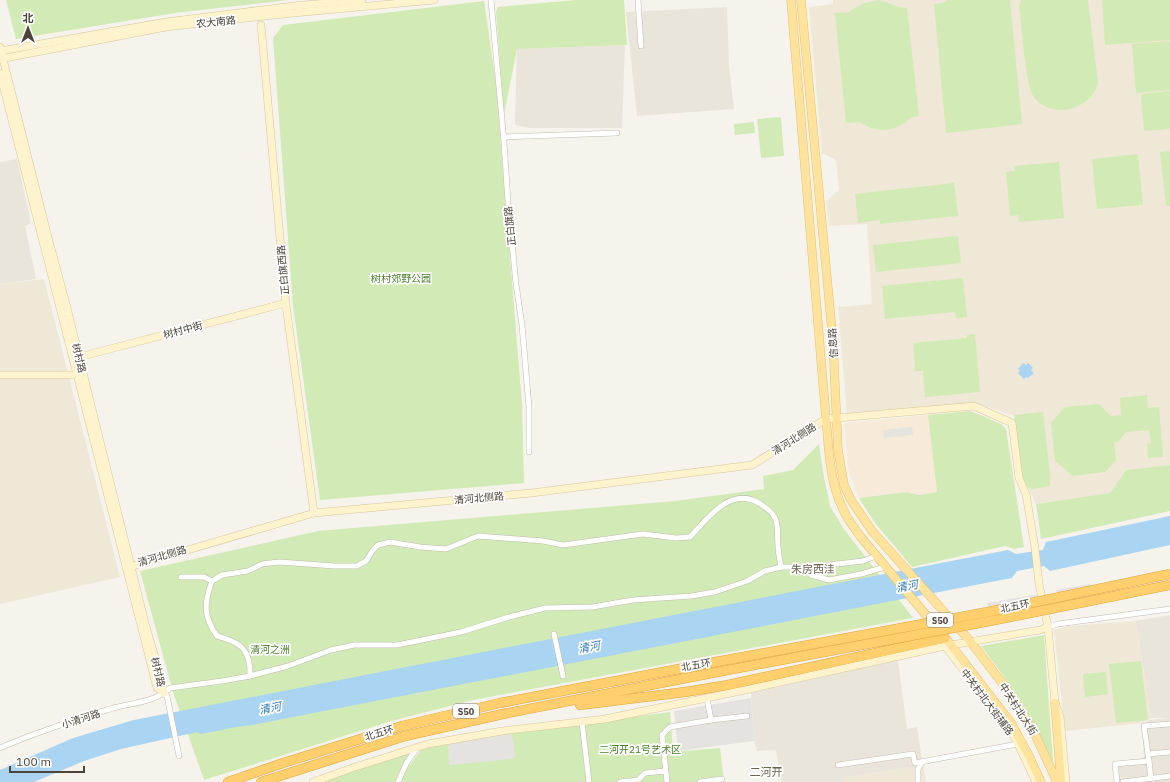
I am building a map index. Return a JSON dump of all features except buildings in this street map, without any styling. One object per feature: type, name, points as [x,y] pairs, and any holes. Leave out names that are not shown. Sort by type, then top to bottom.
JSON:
[{"type":"highway","name":"北五环","points":[[228,782],[283,763],[402,726],[500,703],[988,612],[1170,574]]},
{"type":"highway","name":"北五环","points":[[261,782],[404,736],[503,714],[1170,585]]},
{"type":"highway","points":[[503,714],[685,692],[947,643]]},
{"type":"main road","name":"信息路","points":[[791,0],[826,418],[831,468],[837,496],[849,520],[876,556],[925,613],[947,643]]},
{"type":"main road","name":"信息路","points":[[801,0],[833,342],[838,450],[844,484],[851,500],[865,522],[898,562],[970,641]]},
{"type":"main road","name":"中关村北大街","points":[[970,641],[1003,684],[1024,715],[1057,782]]},
{"type":"main road","name":"中关村北大街","points":[[947,643],[1011,723],[1041,782]]},
{"type":"main road","points":[[1054,703],[1061,782]]},
{"type":"street","name":"农大南路","points":[[1,54],[166,22],[294,3],[362,0]]},
{"type":"street","name":"农大南路","points":[[1,54],[166,27],[434,0]]},
{"type":"street","name":"正白旗路","points":[[491,0],[504,137],[508,202],[516,284],[522,325],[529,407],[528,452]]},
{"type":"street","points":[[638,0],[641,46]]},
{"type":"street","name":"正白旗西路","points":[[262,26],[286,303],[314,513]]},
{"type":"street","name":"树村路","points":[[0,47],[79,357],[80,375]]},
{"type":"street","name":"树村路","points":[[0,73],[80,375],[128,566],[163,685],[164,694]]},
{"type":"street","points":[[504,137],[617,133]]},
{"type":"street","name":"树村中街","points":[[79,357],[286,303]]},
{"type":"street","points":[[0,374],[80,375]]},
{"type":"street","points":[[826,418],[974,406],[1012,423],[1019,478],[1026,494],[1036,548],[1039,584],[1048,627],[1054,703],[1060,716],[1066,782]]},
{"type":"street","name":"清河北侧路","points":[[128,566],[314,513],[531,494],[752,465],[826,418]]},
{"type":"street","points":[[250,676],[248,656],[244,648],[230,639],[217,636],[210,626],[206,614],[206,596],[212,581],[222,575],[248,571],[262,564],[279,562],[357,566],[366,560],[378,545],[390,542],[420,547],[446,549],[478,536],[543,541],[563,545],[643,534],[676,538],[690,537],[717,508],[734,498],[752,499],[765,506],[775,517],[778,526],[778,547],[781,567]]},
{"type":"street","name":"小清河路","points":[[0,748],[46,730],[164,694],[170,688],[250,676],[288,666],[338,648],[354,645],[397,645],[461,632],[509,617],[545,608],[592,608],[633,600],[691,596],[715,592],[747,581],[765,571],[781,567],[804,567],[863,561],[876,556]]},
{"type":"street","points":[[804,567],[811,575],[829,580],[861,574],[884,565]]},
{"type":"street","points":[[181,577],[204,577],[212,581]]},
{"type":"street","points":[[313,782],[428,744],[502,731],[604,719],[707,698],[947,643],[970,641],[1040,630],[1058,624],[1170,609]]},
{"type":"street","points":[[554,634],[563,676]]},
{"type":"street","name":"中关村北大街辅路","points":[[947,643],[1006,725],[1018,744],[1036,782]]},
{"type":"street","points":[[164,694],[167,696],[169,702],[179,756]]},
{"type":"street","points":[[707,698],[711,720]]},
{"type":"street","points":[[667,782],[662,735],[670,727],[747,716]]},
{"type":"street","points":[[582,722],[589,782]]},
{"type":"street","points":[[1151,778],[1144,726],[1170,724]]},
{"type":"street","points":[[838,765],[913,754],[915,763],[1018,744]]},
{"type":"street","points":[[398,782],[407,762],[418,747]]},
{"type":"street","points":[[1148,754],[1170,752]]},
{"type":"street","points":[[918,782],[918,769],[923,761]]},
{"type":"street","points":[[1117,782],[1115,764],[1149,761]]},
{"type":"street","points":[[620,782],[638,780],[645,773],[666,771]]},
{"type":"street","points":[[1123,782],[1170,776]]},
{"type":"street","points":[[700,782],[722,779]]},
{"type":"shaded area","points":[[833,0],[1170,0],[1170,465],[1126,470],[1110,493],[1036,504],[1024,479],[1015,416],[976,403],[847,414],[838,307],[872,304],[867,224],[829,226],[826,201],[839,190],[836,160],[822,153],[809,7],[833,4]]},
{"type":"shaded area","points":[[727,7],[729,65],[734,109],[637,116],[626,12]]},
{"type":"shaded area","points":[[625,45],[622,128],[529,128],[515,125],[517,49]]},
{"type":"shaded area","points":[[17,159],[31,223],[25,226],[36,279],[0,284],[0,162]]},
{"type":"shaded area","points":[[44,279],[120,577],[0,604],[0,284]]},
{"type":"shaded area","points":[[928,415],[937,492],[919,495],[907,492],[859,498],[848,468],[844,423]]},
{"type":"shaded area","points":[[912,427],[913,435],[884,438],[883,430]]},
{"type":"shaded area","points":[[1090,584],[1094,605],[1060,611],[1056,590]]},
{"type":"shaded area","points":[[1040,594],[1044,615],[991,625],[987,603]]},
{"type":"shaded area","points":[[1170,615],[1170,782],[1115,782],[1114,762],[1144,758],[1142,724],[1149,720],[1168,718],[1151,718],[1135,621]]},
{"type":"shaded area","points":[[1135,621],[1151,718],[1142,723],[1065,731],[1054,630],[1069,626]]},
{"type":"shaded area","points":[[898,660],[907,729],[917,727],[923,765],[845,778],[845,782],[781,782],[776,750],[757,751],[754,741],[751,693]]},
{"type":"shaded area","points":[[751,698],[754,741],[678,751],[674,711]]},
{"type":"shaded area","points":[[511,730],[515,755],[512,759],[449,765],[448,743]]},
{"type":"shaded area","points":[[923,765],[926,782],[845,782],[845,778]]},
{"type":"green space","points":[[6,0],[289,0],[175,13],[16,39]]},
{"type":"green space","points":[[577,0],[624,0],[627,45],[517,49],[504,114],[496,12],[498,7]]},
{"type":"green space","points":[[880,0],[907,8],[919,116],[911,118],[898,127],[886,130],[875,129],[860,122],[846,123],[835,13],[850,12],[854,8],[865,3]]},
{"type":"green space","points":[[947,0],[1010,0],[1022,124],[946,133],[934,4],[946,2]]},
{"type":"green space","points":[[1021,0],[1088,0],[1098,83],[1094,92],[1084,103],[1070,109],[1060,110],[1041,104],[1034,97],[1028,81],[1026,68],[1019,6]]},
{"type":"green space","points":[[1102,0],[1170,0],[1170,40],[1105,45]]},
{"type":"green space","name":"树村郊野公园","points":[[484,1],[496,84],[522,405],[524,483],[320,500],[293,306],[273,38],[283,25]]},
{"type":"green space","points":[[1170,41],[1170,90],[1136,93],[1132,44]]},
{"type":"green space","points":[[1170,91],[1170,129],[1144,131],[1141,94]]},
{"type":"green space","points":[[781,117],[784,156],[761,158],[757,119]]},
{"type":"green space","points":[[754,122],[755,133],[735,135],[734,124]]},
{"type":"green space","points":[[1170,151],[1170,206],[1166,206],[1160,152]]},
{"type":"green space","points":[[1138,154],[1143,205],[1097,209],[1092,159]]},
{"type":"green space","points":[[1059,162],[1064,218],[1019,222],[1018,215],[1010,216],[1006,172],[1015,171],[1014,166]]},
{"type":"green space","points":[[954,183],[958,216],[880,224],[880,220],[858,223],[855,194]]},
{"type":"green space","points":[[958,236],[961,263],[876,272],[873,245]]},
{"type":"green space","points":[[963,278],[967,317],[956,318],[955,312],[885,319],[882,286]]},
{"type":"green space","points":[[975,334],[980,392],[925,397],[923,371],[915,371],[913,343],[967,338],[967,335]]},
{"type":"green space","points":[[1147,395],[1148,408],[1159,407],[1163,457],[1148,458],[1147,444],[1151,443],[1149,430],[1126,432],[1118,442],[1114,442],[1116,460],[1105,472],[1073,476],[1055,461],[1051,423],[1065,407],[1099,404],[1111,416],[1121,415],[1120,398]]},
{"type":"green space","points":[[971,411],[1001,424],[1006,429],[1024,547],[1014,549],[1005,546],[912,567],[875,523],[859,498],[907,492],[919,495],[937,492],[928,415]]},
{"type":"green space","points":[[1043,412],[1050,486],[1032,489],[1027,487],[1022,478],[1014,415]]},
{"type":"green space","name":"清河之洲","points":[[819,444],[830,506],[843,528],[913,618],[473,700],[395,720],[204,780],[173,692],[140,571],[318,531],[675,501],[764,489],[763,476],[793,470]]},
{"type":"green space","points":[[1170,465],[1170,511],[1041,539],[1036,504],[1110,493],[1126,470]]},
{"type":"green space","points":[[1044,635],[1053,762],[1031,719],[1005,678],[981,646]]},
{"type":"green space","points":[[1141,661],[1148,720],[1116,723],[1109,664]]},
{"type":"green space","points":[[1106,672],[1108,694],[1085,697],[1083,674]]},
{"type":"green space","name":"二河开21号艺术区","points":[[670,712],[673,752],[720,748],[724,782],[400,782],[404,772],[422,749],[522,732]]},
{"type":"green space","points":[[411,753],[395,782],[318,782]]},
{"type":"water","points":[[1023,363],[1026,365],[1028,363],[1033,368],[1031,370],[1034,373],[1028,378],[1026,377],[1024,379],[1018,373],[1020,371],[1018,369]]},
{"type":"water","name":"清河","points":[[1170,516],[1170,545],[1050,571],[1044,566],[1017,571],[1012,578],[252,725],[201,734],[197,732],[121,749],[84,761],[34,782],[0,782],[0,770],[73,738],[134,720],[1008,550],[1016,554],[1043,550],[1046,542]]},
{"type":"district","name":"朱房西洼","points":[[813,569]]},
{"type":"district","name":"二河开","points":[[766,772]]}]
